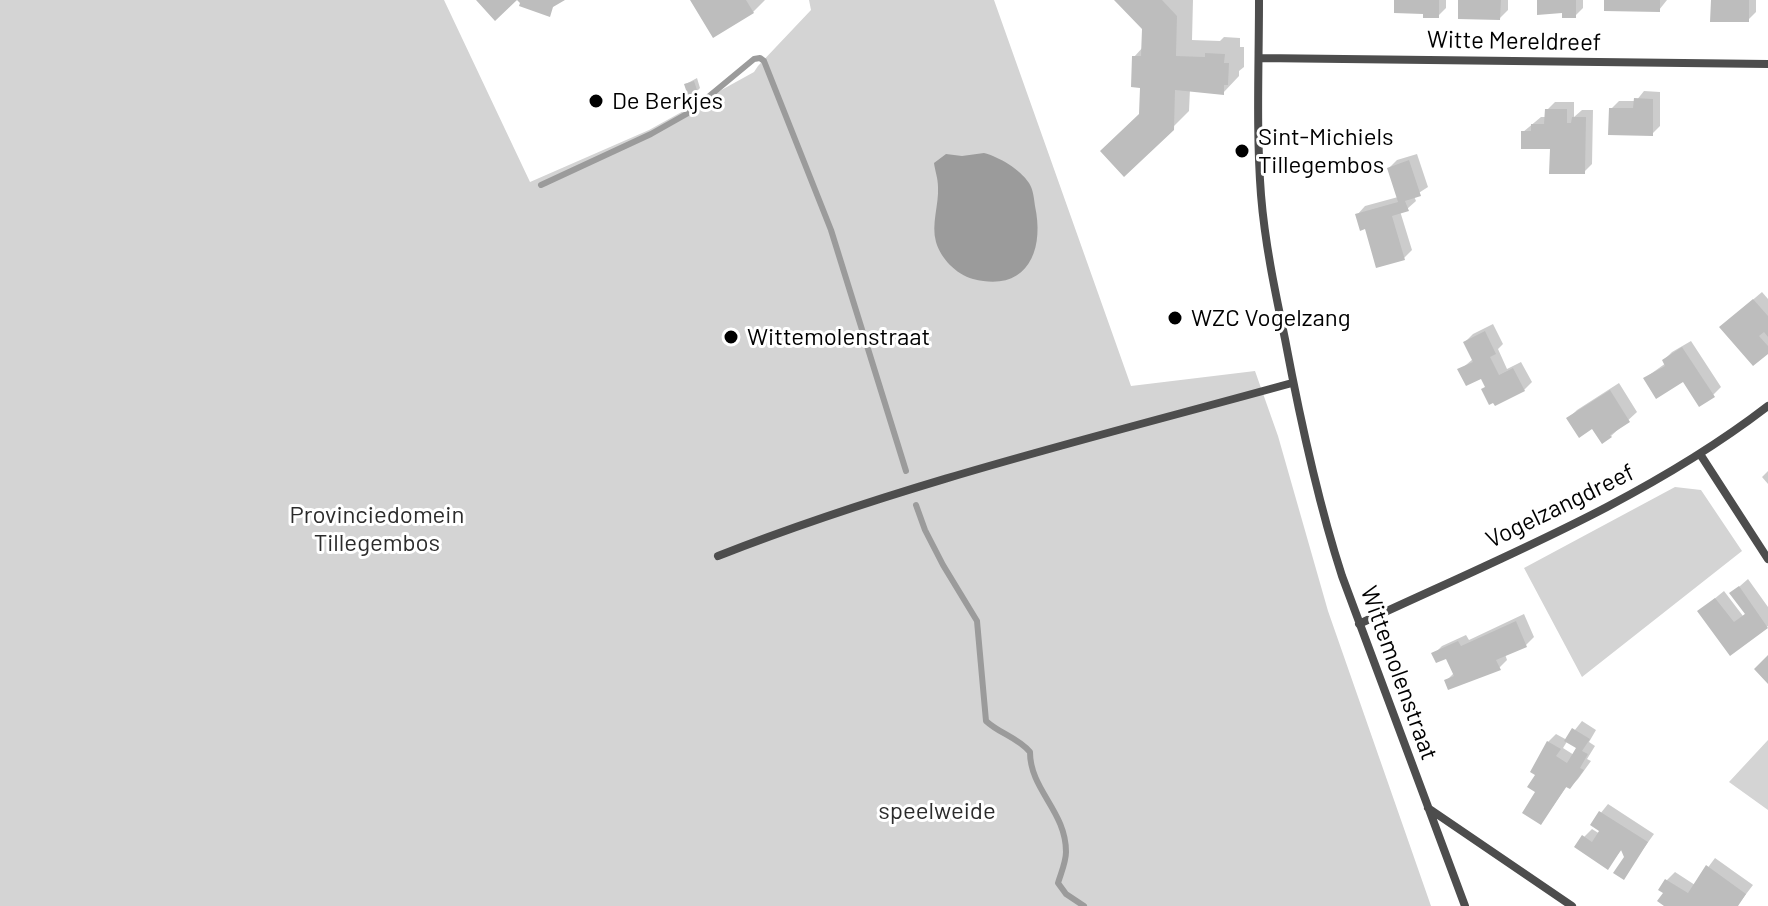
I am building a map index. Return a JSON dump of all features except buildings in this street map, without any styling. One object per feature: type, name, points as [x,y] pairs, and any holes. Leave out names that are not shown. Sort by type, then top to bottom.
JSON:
[{"type":"street","name":"Wittemolenstraat","points":[[1259,0],[1259,163],[1264,221],[1292,383],[1326,527],[1359,624],[1465,906]]},
{"type":"street","name":"Witte Mereldreef","points":[[1259,58],[1768,64]]},
{"type":"street","points":[[718,556],[828,516],[1030,455],[1292,383]]},
{"type":"street","name":"Vogelzangdreef","points":[[1359,624],[1545,537],[1653,482],[1700,454],[1768,406]]},
{"type":"street","points":[[1700,454],[1768,559]]},
{"type":"street","points":[[1428,808],[1572,906]]},
{"type":"green space","name":"Provinciedomein Tillegembos","points":[[0,0],[444,0],[530,182],[649,130],[754,72],[811,10],[809,0],[994,0],[1131,386],[1255,371],[1278,436],[1328,611],[1431,906],[0,906]]},
{"type":"green space","points":[[1675,487],[1701,490],[1742,551],[1582,677],[1524,568]]},
{"type":"green space","points":[[1768,740],[1768,810],[1729,782]]},
{"type":"shaded area","points":[[984,153],[1009,164],[1025,178],[1032,191],[1037,223],[1034,253],[1028,265],[1006,280],[991,282],[967,277],[955,270],[945,260],[935,235],[938,187],[934,163],[946,154],[962,156]]},
{"type":"waterway","points":[[541,185],[651,134],[690,112],[754,59],[764,61],[831,230],[906,471]]},
{"type":"waterway","points":[[916,505],[943,565],[977,621],[986,721],[1030,752],[1036,778],[1055,812],[1064,837],[1066,856],[1058,883],[1066,894],[1084,906]]},
{"type":"place","name":"De Berkjes","points":[[596,101]]},
{"type":"place","name":"Sint-Michiels Tillegembos","points":[[1242,151]]},
{"type":"place","name":"WZC Vogelzang","points":[[1175,318]]},
{"type":"place","name":"Wittemolenstraat","points":[[731,337]]},
{"type":"park label","name":"speelweide","points":[[937,811]]}]
